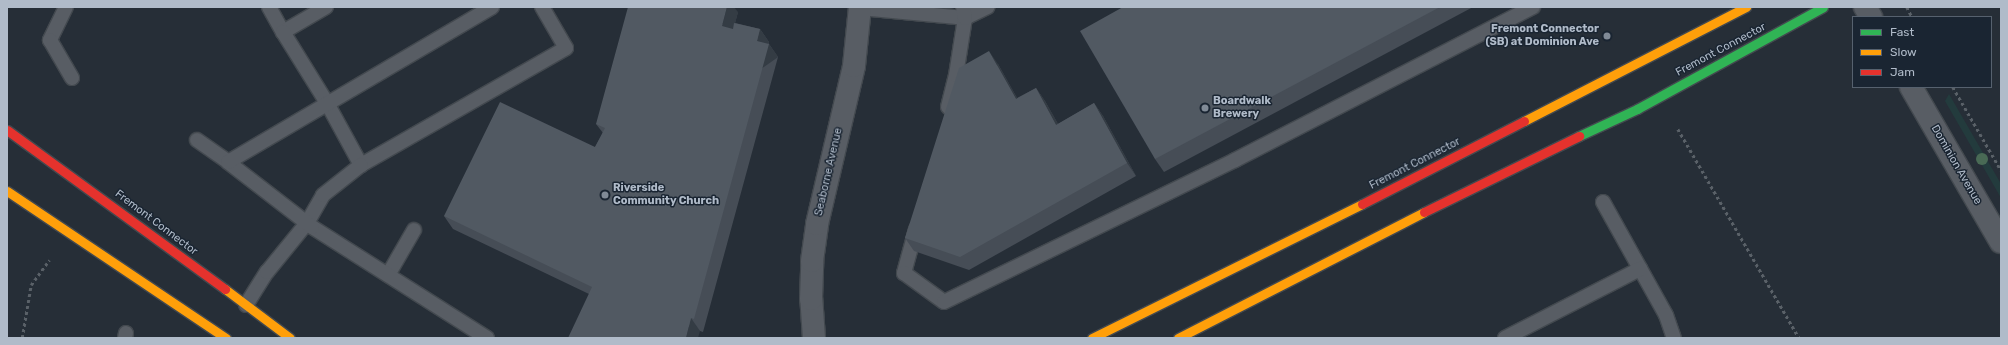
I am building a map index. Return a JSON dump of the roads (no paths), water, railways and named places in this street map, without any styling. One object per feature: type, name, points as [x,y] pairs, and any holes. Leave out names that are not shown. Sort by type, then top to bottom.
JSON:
[{"type":"main road","name":"Fremont Connector","points":[[1092,338],[1313,230],[1746,7]]},
{"type":"main road","name":"Fremont Connector","points":[[1178,338],[1469,189],[1638,109],[1823,7]]},
{"type":"main road","name":"Fremont Connector","points":[[7,130],[162,242],[290,338]]},
{"type":"main road","points":[[7,191],[226,338]]},
{"type":"street","name":"Seaborne Avenue","points":[[814,338],[811,299],[812,260],[817,224],[854,66],[860,7]]},
{"type":"street","points":[[1865,7],[1870,16]]},
{"type":"street","name":"Dominion Avenue","points":[[1913,88],[2001,242]]},
{"type":"lane","points":[[66,7],[50,40],[72,78]]},
{"type":"lane","points":[[269,7],[327,103],[361,165]]},
{"type":"lane","points":[[283,32],[326,7]]},
{"type":"lane","points":[[228,162],[492,7]]},
{"type":"lane","points":[[246,306],[267,272],[307,223],[323,195],[361,165],[566,48],[542,7]]},
{"type":"lane","points":[[860,7],[964,13],[988,7]]},
{"type":"lane","points":[[920,213],[904,273],[944,302],[1235,160],[1533,7]]},
{"type":"lane","points":[[945,118],[956,75],[964,13]]},
{"type":"lane","points":[[197,140],[307,223],[487,338]]},
{"type":"lane","points":[[1603,202],[1666,314],[1674,338]]},
{"type":"lane","points":[[388,275],[414,230]]},
{"type":"lane","points":[[1505,338],[1640,269]]},
{"type":"place","name":"Fremont Connector (SB) at Dominion Ave","points":[[1607,36]]},
{"type":"place","name":"Boardwalk Brewery","points":[[1205,108]]},
{"type":"place","name":"Riverside Community Church","points":[[605,195]]}]
